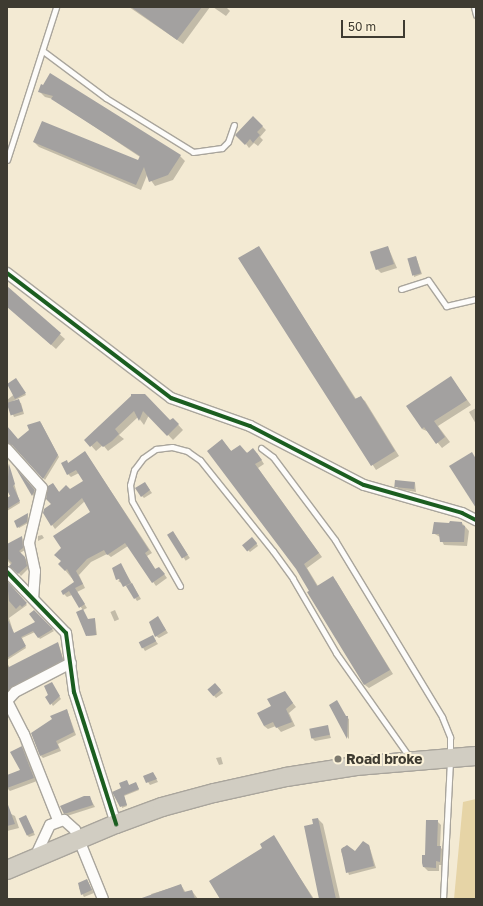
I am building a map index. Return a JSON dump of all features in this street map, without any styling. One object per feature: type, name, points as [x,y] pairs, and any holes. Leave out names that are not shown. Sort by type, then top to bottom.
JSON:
[{"type":"highway","points":[[7,870],[116,824],[174,803],[262,782],[327,770],[411,759],[476,756]]},
{"type":"street","points":[[7,273],[171,398],[250,426],[358,483],[462,513],[476,520]]},
{"type":"street","points":[[7,449],[42,488],[29,543],[35,571],[33,598]]},
{"type":"street","points":[[7,572],[66,632],[77,703],[116,824]]},
{"type":"street","points":[[58,820],[24,734],[7,701],[16,692],[71,663]]},
{"type":"street","points":[[35,857],[45,832],[58,820],[64,820],[70,824],[79,839],[103,899]]},
{"type":"lane","points":[[7,160],[56,7]]},
{"type":"lane","points":[[474,7],[476,15]]},
{"type":"lane","points":[[43,51],[106,98],[194,152],[222,148],[228,142],[234,125]]},
{"type":"lane","points":[[401,289],[428,280],[446,306],[476,299]]},
{"type":"lane","points":[[180,586],[132,501],[130,485],[134,470],[143,458],[156,449],[172,447],[187,451],[200,460],[273,551],[293,579],[336,653],[411,759]]},
{"type":"lane","points":[[261,448],[273,457],[335,540],[442,717],[450,737],[443,899]]},
{"type":"shaded area","points":[[7,7],[476,7],[476,899],[7,899]]},
{"type":"shaded area","points":[[476,799],[476,899],[454,899],[463,802]]},
{"type":"building","points":[[131,7],[202,7],[177,40]]},
{"type":"building","points":[[50,73],[181,155],[168,175],[149,182],[144,167],[136,185],[33,142],[42,121],[138,160],[140,156],[51,99],[53,96],[38,92],[41,84],[43,85]]},
{"type":"building","points":[[253,116],[263,126],[257,132],[260,135],[253,143],[250,139],[245,145],[235,135]]},
{"type":"building","points":[[259,246],[355,399],[361,396],[395,451],[371,466],[238,258]]},
{"type":"building","points":[[388,246],[394,264],[376,270],[370,252]]},
{"type":"building","points":[[416,256],[421,273],[412,276],[407,258]]},
{"type":"building","points":[[7,286],[61,333],[51,345],[7,307]]},
{"type":"building","points":[[451,376],[467,400],[434,421],[445,437],[436,444],[424,427],[422,429],[406,406]]},
{"type":"building","points":[[16,378],[26,393],[15,399],[7,384]]},
{"type":"building","points":[[131,394],[145,394],[170,420],[173,418],[179,424],[167,436],[143,411],[139,421],[134,411],[115,429],[119,434],[112,441],[103,447],[97,441],[90,447],[84,440],[131,396]]},
{"type":"building","points":[[19,399],[23,411],[11,415],[7,403]]},
{"type":"building","points":[[40,421],[58,455],[43,479],[12,445],[7,443],[7,426],[18,439],[29,430],[27,425]]},
{"type":"building","points":[[222,439],[231,451],[240,445],[247,453],[253,448],[262,460],[255,464],[319,553],[304,564],[317,586],[333,576],[390,670],[364,685],[307,592],[309,591],[296,569],[207,451]]},
{"type":"building","points":[[85,451],[149,550],[145,553],[155,569],[159,567],[165,574],[152,583],[125,543],[107,555],[104,550],[87,559],[76,571],[83,584],[75,588],[85,604],[79,608],[69,591],[63,595],[61,591],[74,582],[67,569],[65,571],[58,564],[61,561],[54,555],[61,548],[53,536],[90,512],[82,498],[51,526],[43,513],[44,509],[51,504],[46,499],[48,486],[53,483],[59,492],[66,485],[70,489],[83,481],[76,470],[67,475],[61,463],[67,460],[68,463]]},
{"type":"building","points":[[472,452],[476,459],[476,508],[449,466]]},
{"type":"building","points":[[9,464],[15,484],[13,486],[20,501],[7,509],[7,498],[10,496],[7,490]]},
{"type":"building","points":[[15,467],[35,490],[32,496]]},
{"type":"building","points":[[395,480],[415,482],[414,489],[394,487]]},
{"type":"building","points":[[145,482],[150,490],[141,497],[135,488]]},
{"type":"building","points":[[28,513],[27,522],[17,528],[14,521]]},
{"type":"building","points":[[450,521],[462,522],[462,525],[465,526],[464,542],[440,542],[439,534],[432,534],[434,522],[449,523]]},
{"type":"building","points":[[173,531],[188,555],[182,558],[167,535]]},
{"type":"building","points":[[22,536],[23,548],[19,551],[25,557],[27,566],[18,574],[9,566],[12,563],[7,558],[7,544]]},
{"type":"building","points":[[252,537],[257,543],[247,551],[242,545]]},
{"type":"building","points":[[121,563],[131,583],[123,587],[119,579],[116,580],[112,568]]},
{"type":"building","points":[[7,581],[27,603],[22,607],[20,605],[16,609],[9,601]]},
{"type":"building","points":[[132,583],[139,596],[134,599],[126,586]]},
{"type":"building","points":[[83,609],[88,619],[95,618],[96,635],[86,636],[76,612]]},
{"type":"building","points":[[34,610],[53,629],[38,638],[33,631],[21,637],[26,646],[7,658],[7,618],[14,633],[35,622],[29,614]]},
{"type":"building","points":[[158,616],[166,630],[155,637],[149,622]]},
{"type":"building","points":[[153,635],[156,641],[142,649],[139,642]]},
{"type":"building","points":[[58,642],[63,660],[7,691],[7,668]]},
{"type":"building","points":[[52,682],[60,696],[50,705],[45,697],[48,695],[44,686]]},
{"type":"building","points":[[215,683],[221,690],[213,696],[207,690]]},
{"type":"building","points":[[285,691],[293,703],[286,709],[292,722],[276,728],[273,722],[264,726],[257,713],[271,706],[267,699]]},
{"type":"building","points":[[337,700],[346,716],[348,716],[347,739],[329,705]]},
{"type":"building","points":[[67,709],[74,732],[56,741],[59,748],[40,756],[31,733],[52,719],[50,716]]},
{"type":"building","points":[[328,725],[330,735],[311,738],[309,729]]},
{"type":"building","points":[[22,746],[34,778],[7,788],[7,775],[20,770],[10,752]]},
{"type":"building","points":[[153,772],[157,779],[146,783],[143,776]]},
{"type":"building","points":[[127,780],[129,785],[136,782],[139,789],[124,795],[127,805],[120,807],[112,792],[121,788],[119,783]]},
{"type":"building","points":[[84,796],[90,796],[93,805],[64,814],[60,806]]},
{"type":"building","points":[[7,802],[15,824],[7,826]]},
{"type":"building","points":[[26,815],[34,832],[27,836],[19,818]]},
{"type":"building","points":[[318,818],[336,899],[319,899],[304,826],[313,824],[312,819]]},
{"type":"building","points":[[426,820],[438,820],[437,846],[441,846],[440,862],[436,861],[436,868],[423,867],[422,863],[422,855],[425,855]]},
{"type":"building","points":[[274,835],[313,899],[220,899],[209,881],[262,848],[260,844]]},
{"type":"building","points":[[363,841],[369,845],[374,866],[346,873],[341,849],[347,845],[355,851]]},
{"type":"building","points":[[87,879],[92,890],[81,895],[78,883]]},
{"type":"building","points":[[181,884],[184,892],[192,890],[195,899],[139,899]]},
{"type":"cycle path","points":[[7,273],[171,398],[250,426],[364,485],[462,513],[476,520]]},
{"type":"cycle path","points":[[7,572],[66,633],[74,692],[116,824]]},
{"type":"place","name":"Road broke","points":[[338,759]]}]
